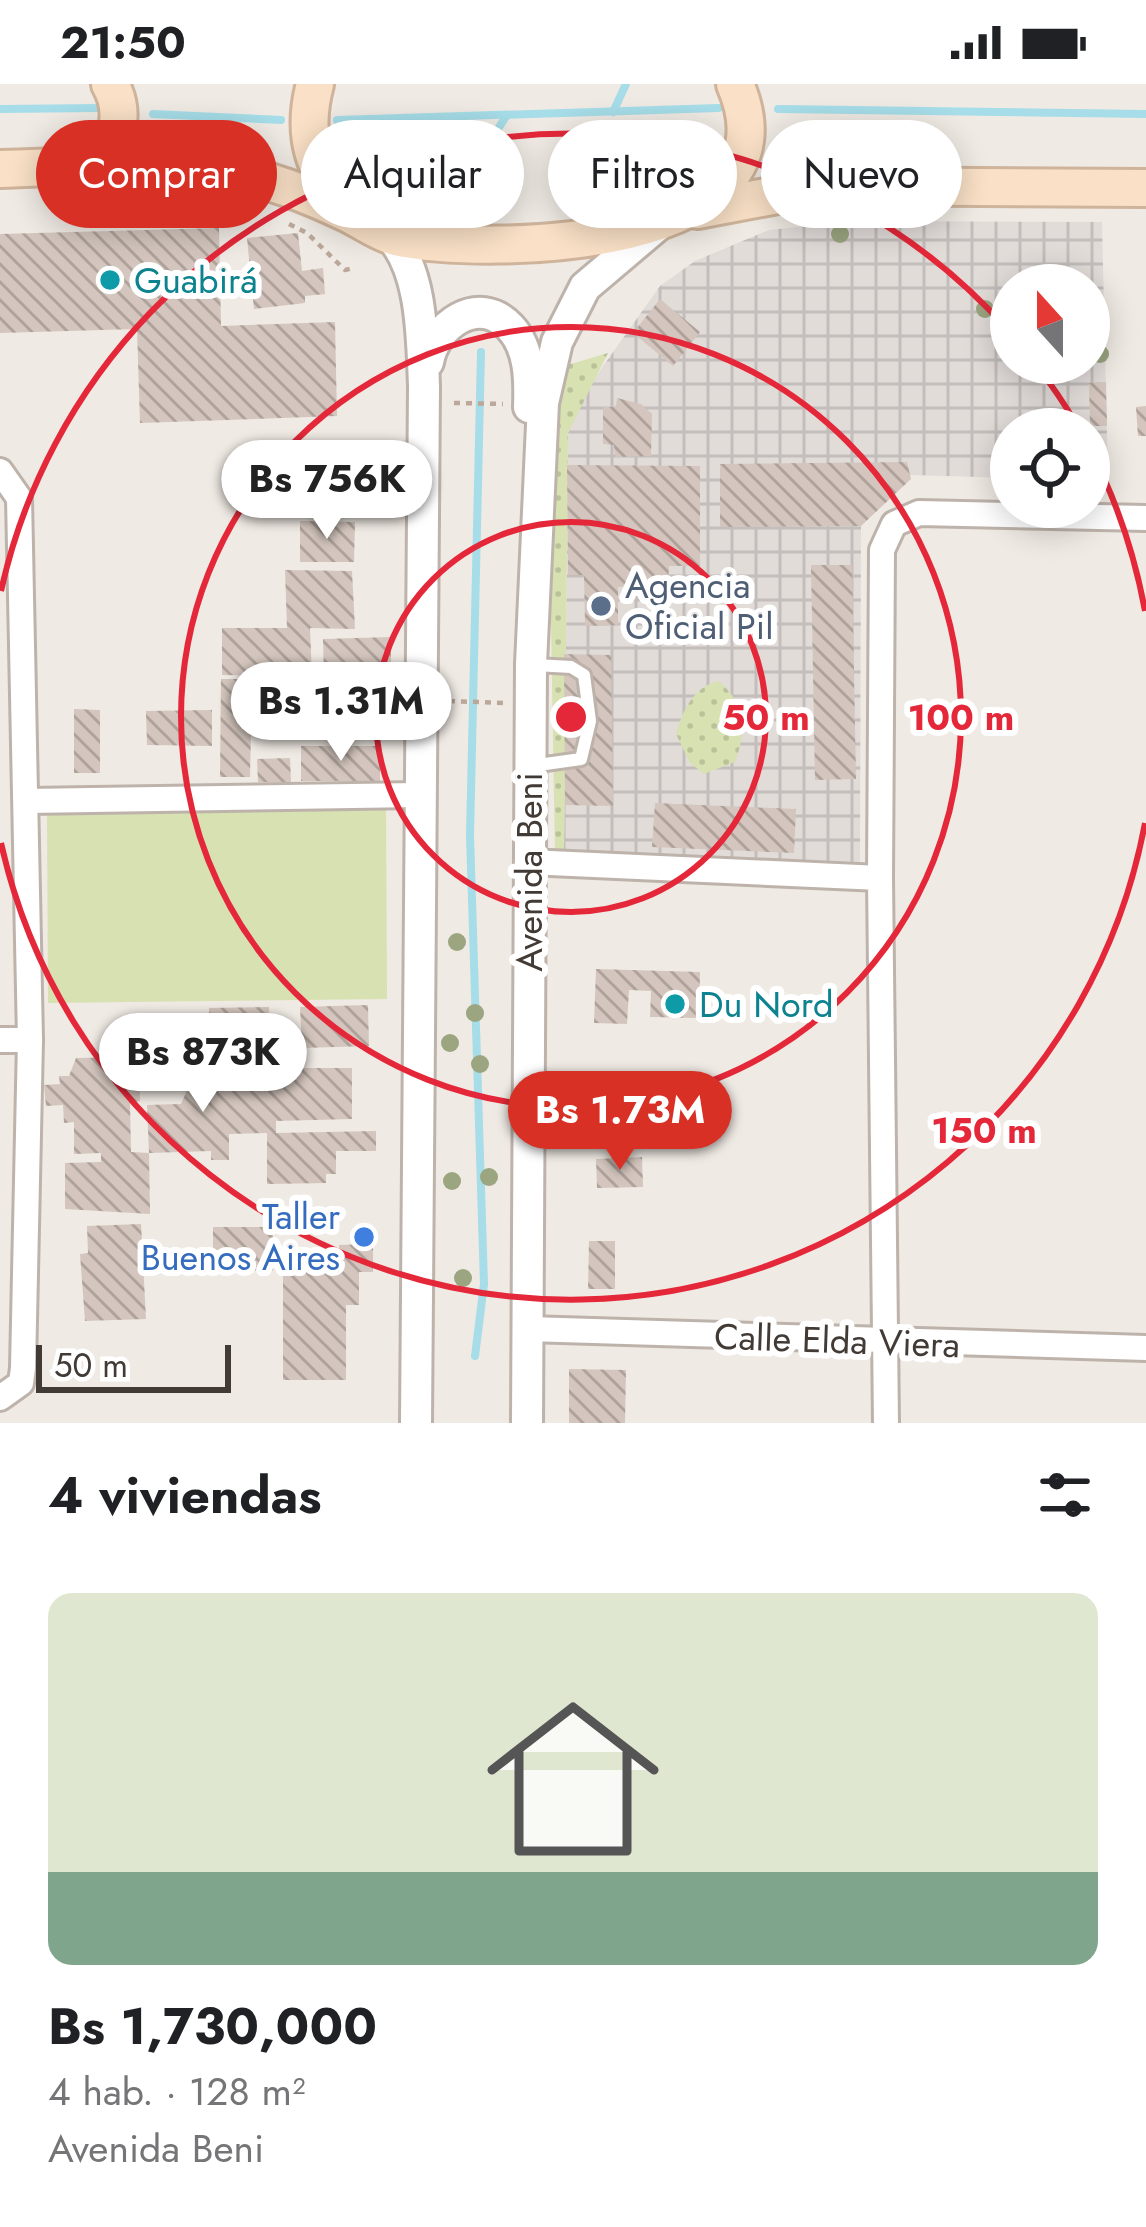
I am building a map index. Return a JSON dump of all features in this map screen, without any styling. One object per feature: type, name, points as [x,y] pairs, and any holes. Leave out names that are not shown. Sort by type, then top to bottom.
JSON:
[{"type":"main road","points":[[110,84],[119,102],[120,120]]},
{"type":"main road","points":[[307,120],[315,84]]},
{"type":"main road","points":[[735,84],[743,119],[737,152]]},
{"type":"main road","points":[[0,169],[36,168]]},
{"type":"main road","points":[[737,200],[825,186],[1146,188]]},
{"type":"main road","points":[[375,228],[388,235],[458,243],[593,237],[633,228]]},
{"type":"street","name":"Avenida Beni","points":[[527,1423],[531,660],[543,404],[557,342],[585,287],[659,228]]},
{"type":"street","points":[[388,235],[408,268],[436,394]]},
{"type":"street","points":[[416,1423],[418,795],[436,394],[434,339],[448,322],[489,315],[515,332],[530,388],[523,570],[531,660]]},
{"type":"street","points":[[0,1398],[21,1383],[23,1368],[29,1040],[27,801],[13,751],[19,498],[1,472]]},
{"type":"street","points":[[886,1423],[882,550],[894,524],[919,513],[1146,518]]},
{"type":"street","points":[[27,801],[418,795]]},
{"type":"street","points":[[528,862],[880,878]]},
{"type":"street","points":[[0,1040],[29,1040]]},
{"type":"street","name":"Calle Elda Viera","points":[[528,1329],[1146,1348]]},
{"type":"lane","points":[[530,766],[581,759],[590,721],[584,675],[571,667],[531,660]]},
{"type":"path","points":[[277,218],[308,233],[345,270],[353,268]]},
{"type":"path","points":[[436,394],[508,404]]},
{"type":"path","points":[[448,701],[516,704]]},
{"type":"shaded area","points":[[1102,222],[1103,264],[990,264],[990,384],[1106,384],[1106,408],[990,408],[990,477],[911,475],[861,526],[860,865],[564,849],[568,433],[584,393],[660,286],[695,261],[769,230],[787,228]]},
{"type":"green space","points":[[608,353],[568,433],[564,859],[555,857],[548,444],[564,366]]},
{"type":"green space","points":[[719,681],[740,709],[742,739],[735,762],[704,774],[690,763],[676,734],[690,701]]},
{"type":"green space","points":[[386,810],[387,999],[48,1003],[47,814]]},
{"type":"building","points":[[219,228],[221,326],[335,322],[337,416],[140,423],[137,329],[0,333],[0,234]]},
{"type":"building","name":"Guabirá","points":[[298,233],[302,271],[323,268],[325,294],[305,296],[305,303],[254,309],[247,238]]},
{"type":"building","points":[[660,299],[700,332],[673,366],[633,333]]},
{"type":"building","points":[[1089,384],[1106,384],[1107,408],[1090,408]]},
{"type":"building","points":[[617,398],[641,404],[652,414],[651,456],[615,457],[614,445],[603,444],[603,407],[616,407]]},
{"type":"building","points":[[1146,406],[1146,436],[1138,436],[1136,407]]},
{"type":"building","points":[[907,462],[911,479],[861,526],[720,527],[720,464]]},
{"type":"building","points":[[567,465],[700,466],[700,566],[669,566],[668,586],[618,587],[618,625],[585,626],[584,575],[568,575]]},
{"type":"building","points":[[289,481],[372,482],[373,517],[289,516]]},
{"type":"building","points":[[300,521],[355,522],[354,562],[300,562]]},
{"type":"building","points":[[811,565],[852,565],[856,779],[815,780]]},
{"type":"building","points":[[285,570],[352,571],[355,629],[310,628],[312,677],[222,675],[222,628],[287,628]]},
{"type":"building","points":[[391,637],[391,676],[324,678],[323,639]]},
{"type":"building","points":[[564,654],[611,655],[613,806],[565,805]]},
{"type":"building","points":[[221,679],[247,679],[247,716],[268,715],[268,681],[364,680],[364,731],[251,731],[250,777],[220,777]]},
{"type":"building","points":[[74,709],[100,710],[100,773],[74,773]]},
{"type":"building","points":[[212,710],[212,746],[147,745],[146,711]]},
{"type":"building","points":[[301,746],[380,746],[380,781],[301,781]]},
{"type":"building","points":[[290,758],[291,782],[258,782],[257,759]]},
{"type":"building","points":[[655,803],[796,809],[794,853],[652,847]]},
{"type":"building","name":"Du Nord","points":[[596,969],[700,972],[699,1018],[650,1017],[651,991],[629,990],[627,1024],[594,1023]]},
{"type":"building","points":[[368,1005],[369,1046],[302,1048],[300,1007]]},
{"type":"building","points":[[269,1007],[271,1068],[352,1068],[352,1119],[276,1121],[276,1133],[376,1131],[376,1151],[336,1151],[336,1174],[326,1174],[326,1183],[267,1184],[267,1133],[229,1134],[229,1160],[211,1160],[211,1151],[149,1153],[147,1105],[181,1104],[194,1075],[211,1069],[209,1008]]},
{"type":"building","points":[[139,1057],[140,1101],[130,1103],[131,1152],[149,1153],[150,1214],[65,1209],[65,1163],[101,1162],[101,1153],[74,1154],[74,1122],[64,1123],[63,1105],[46,1106],[44,1085],[60,1084],[59,1076],[69,1076],[76,1058]]},
{"type":"building","points":[[642,1157],[643,1187],[597,1188],[596,1159]]},
{"type":"building","points":[[141,1224],[146,1319],[85,1321],[80,1254],[88,1253],[87,1226]]},
{"type":"building","points":[[213,1227],[273,1227],[273,1271],[213,1271]]},
{"type":"building","points":[[589,1241],[615,1241],[615,1289],[588,1289]]},
{"type":"building","points":[[373,1244],[373,1272],[359,1272],[359,1305],[346,1305],[346,1380],[283,1380],[283,1272],[339,1272],[339,1245]]},
{"type":"building","points":[[569,1369],[626,1370],[625,1423],[569,1423]]},
{"type":"waterway","points":[[613,112],[626,84]]},
{"type":"waterway","points":[[0,109],[100,108]]},
{"type":"waterway","points":[[337,120],[719,108]]},
{"type":"waterway","points":[[778,109],[1146,114]]},
{"type":"waterway","points":[[153,114],[281,120]]},
{"type":"waterway","points":[[504,120],[507,115]]},
{"type":"waterway","points":[[475,1356],[484,1284],[470,835],[481,352]]},
{"type":"place","name":"Guabirá","points":[[110,280]]},
{"type":"place","name":"Agencia Oficial Pil","points":[[601,606]]},
{"type":"place","name":"Du Nord","points":[[675,1004]]},
{"type":"place","name":"Taller Buenos Aires","points":[[364,1237]]}]
